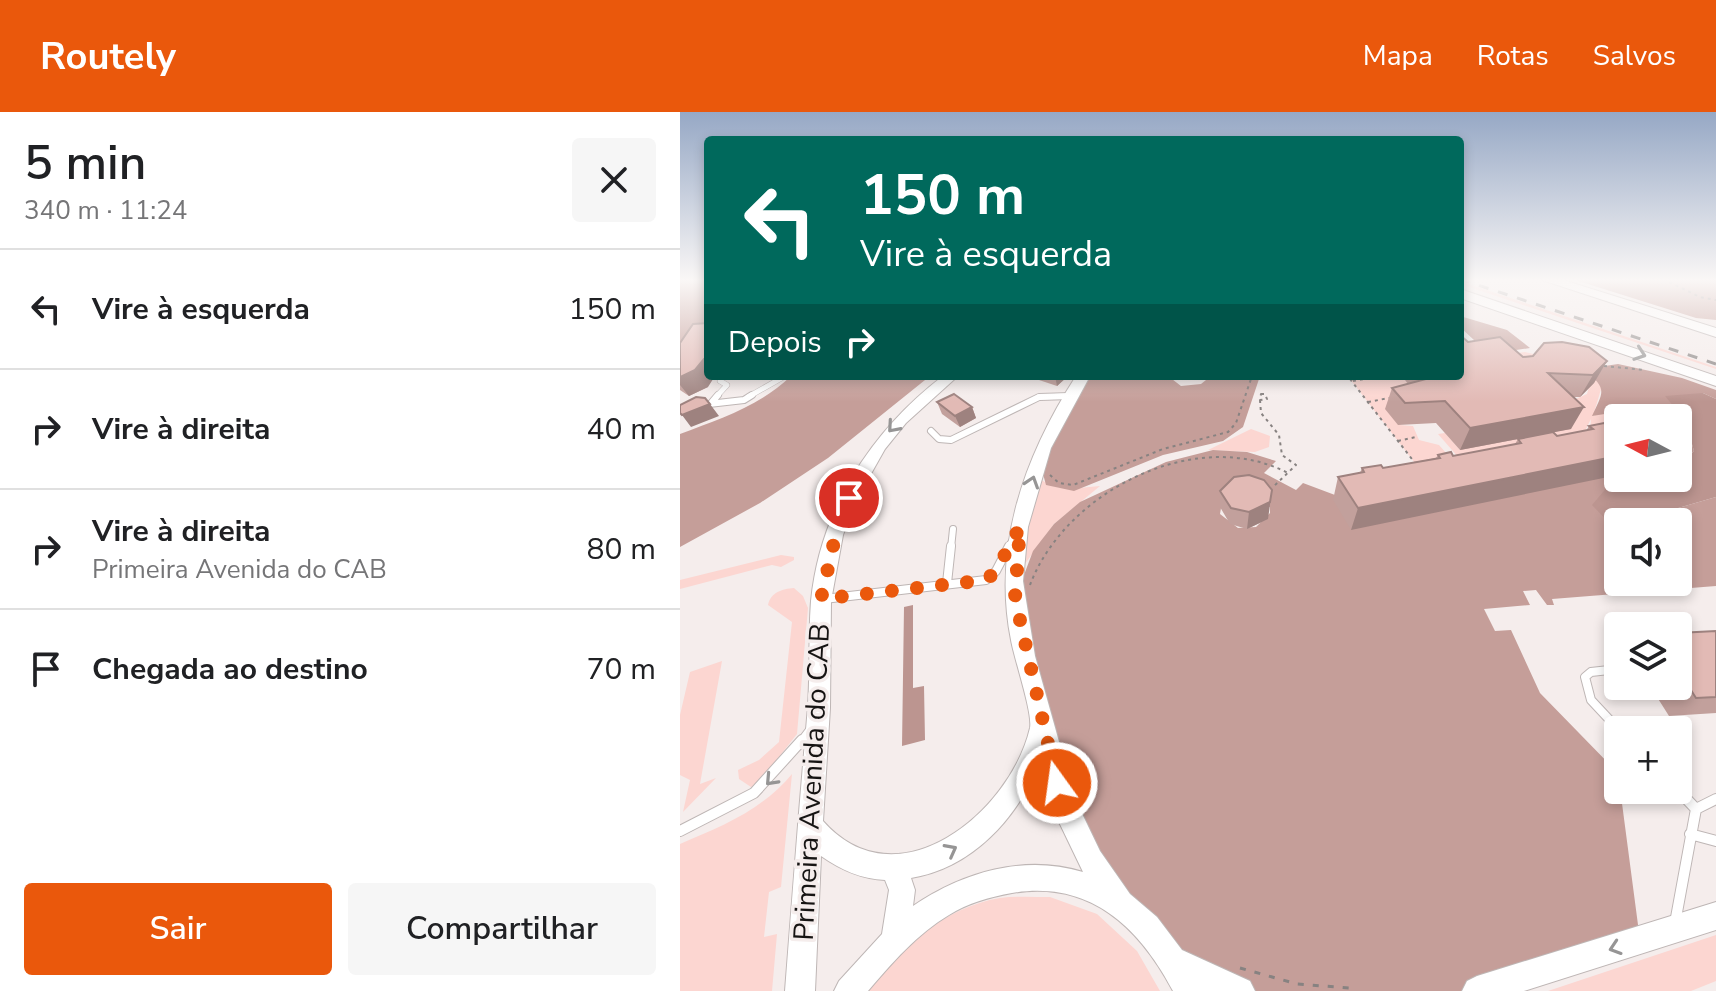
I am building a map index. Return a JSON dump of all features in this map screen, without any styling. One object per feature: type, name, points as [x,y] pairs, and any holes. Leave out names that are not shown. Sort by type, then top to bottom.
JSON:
[{"type":"highway","points":[[1537,320],[1716,381]]},
{"type":"highway","points":[[1676,320],[1716,333]]},
{"type":"highway","points":[[1687,320],[1716,325]]},
{"type":"main road","name":"Primeira Avenida do CAB","points":[[800,991],[809,824],[819,719],[821,599],[837,529],[863,470],[898,421],[946,380]]},
{"type":"main road","points":[[1080,380],[1039,459],[1020,527],[1015,598],[1057,783],[1079,845],[1094,870],[1119,900],[1149,926],[1175,961],[1189,991]]},
{"type":"main road","points":[[809,824],[822,843],[841,858],[866,866],[893,868],[925,862],[957,849],[986,825],[1025,772],[1042,725]]},
{"type":"main road","points":[[893,868],[902,890],[895,939]]},
{"type":"main road","points":[[849,991],[895,939],[952,898],[1011,878],[1067,879],[1119,900]]},
{"type":"main road","points":[[1477,991],[1716,916]]},
{"type":"main road","points":[[1175,961],[1239,979]]},
{"type":"lane","points":[[696,408],[744,400],[778,380]]},
{"type":"lane","points":[[709,404],[726,390],[727,385],[720,381]]},
{"type":"lane","points":[[931,431],[939,439],[951,440],[1039,397],[1070,396]]},
{"type":"lane","points":[[821,599],[992,577],[1020,527]]},
{"type":"lane","points":[[947,583],[953,529]]},
{"type":"lane","points":[[1604,671],[1591,672],[1585,677],[1584,687],[1588,698],[1605,716]]},
{"type":"lane","points":[[680,831],[751,799],[785,764],[819,719]]},
{"type":"lane","points":[[1674,929],[1696,809],[1716,799]]},
{"type":"lane","points":[[1691,804],[1696,809]]},
{"type":"lane","points":[[1690,834],[1716,841]]},
{"type":"path","points":[[1602,366],[1618,364],[1653,371]]},
{"type":"path","points":[[1050,467],[1051,479],[1073,485],[1163,449],[1214,438],[1236,423],[1251,380]]},
{"type":"path","points":[[1351,380],[1418,467]]},
{"type":"path","points":[[1368,402],[1397,397]]},
{"type":"path","points":[[1259,400],[1262,419],[1280,438],[1282,455],[1296,465],[1271,489]]},
{"type":"path","points":[[1398,441],[1416,437]]},
{"type":"path","points":[[1028,595],[1038,560],[1063,526],[1083,508],[1128,483],[1189,461],[1223,455],[1253,458],[1288,473]]},
{"type":"path","points":[[1239,979],[1350,988]]},
{"type":"shaded area","points":[[680,320],[704,320],[704,335],[680,343]]},
{"type":"shaded area","points":[[1464,320],[1507,330],[1530,348],[1489,354],[1464,331]]},
{"type":"shaded area","points":[[1568,320],[1576,320],[1716,369]]},
{"type":"shaded area","points":[[1525,352],[1583,366],[1602,386],[1593,416],[1604,413],[1604,438],[1589,446],[1591,419],[1585,431],[1459,458],[1438,434],[1445,433],[1460,450],[1587,394],[1590,383],[1510,354]]},
{"type":"shaded area","points":[[1618,364],[1682,378],[1716,390],[1716,399],[1703,393],[1692,410],[1692,404],[1604,404],[1604,414],[1592,416],[1601,391],[1585,369]]},
{"type":"shaded area","points":[[786,380],[925,380],[828,458],[760,503],[680,547],[680,434],[753,404]]},
{"type":"shaded area","points":[[1081,380],[1173,380],[1181,386],[1201,384],[1206,380],[1259,380],[1243,427],[1223,441],[1163,455],[1074,491],[1046,485],[1039,459]]},
{"type":"shaded area","points":[[1351,380],[1405,380],[1416,393],[1400,425],[1413,426],[1419,440],[1439,445],[1447,454],[1418,467]]},
{"type":"shaded area","points":[[1703,393],[1716,399],[1716,497],[1678,508],[1604,508],[1604,518],[1592,505],[1604,491],[1692,492],[1692,404],[1672,404],[1665,396]]},
{"type":"shaded area","points":[[1251,429],[1270,436],[1269,447],[1255,452],[1208,450]]},
{"type":"shaded area","points":[[1213,450],[1247,452],[1276,461],[1264,473],[1296,490],[1303,483],[1343,498],[1604,476],[1604,492],[1610,492],[1611,508],[1604,508],[1604,595],[1552,599],[1554,605],[1547,605],[1536,590],[1523,591],[1530,605],[1484,609],[1495,631],[1511,630],[1540,693],[1604,759],[1604,804],[1622,804],[1640,940],[1477,991],[1240,991],[1175,961],[1119,900],[1057,783],[1021,583],[1033,551],[1054,524],[1080,502],[1166,462]],"holes":[[[1222,502],[1270,507],[1270,513],[1256,527],[1238,528],[1220,514]]]},
{"type":"shaded area","points":[[1034,474],[1058,487],[1100,486],[1054,524],[1014,579]]},
{"type":"shaded area","points":[[1716,497],[1716,586],[1692,588],[1692,508],[1678,508]]},
{"type":"shaded area","points":[[781,555],[794,557],[794,560],[781,567],[772,565],[680,589],[680,580]]},
{"type":"shaded area","points":[[794,588],[803,596],[808,608],[797,734],[757,785],[751,787],[739,779],[738,770],[759,760],[779,742],[792,622],[768,605],[778,592]]},
{"type":"shaded area","points":[[913,605],[913,688],[924,686],[925,740],[902,746],[904,607]]},
{"type":"shaded area","points":[[722,661],[700,784],[716,778],[683,812],[690,780],[680,775],[680,715],[690,672]]},
{"type":"shaded area","points":[[792,774],[781,887],[769,892],[764,937],[777,934],[772,991],[680,991],[680,844],[755,807]]},
{"type":"shaded area","points":[[1050,897],[1097,914],[1137,951],[1160,991],[864,991],[907,946],[960,911],[1000,898]]},
{"type":"shaded area","points":[[1716,935],[1716,981],[1691,991],[1548,991]]},
{"type":"building","points":[[704,323],[704,359],[695,370],[680,377],[680,343],[693,324]]},
{"type":"building","points":[[1500,337],[1523,357],[1533,356],[1544,343],[1562,342],[1589,347],[1607,361],[1593,375],[1548,373],[1584,407],[1470,428],[1445,401],[1405,403],[1392,388],[1422,380],[1464,380],[1464,338],[1468,342]]},
{"type":"building","points":[[954,394],[972,407],[955,416],[937,402]]},
{"type":"building","points":[[696,397],[705,398],[710,404],[682,415],[680,405]]},
{"type":"building","points":[[1604,423],[1604,459],[1358,508],[1338,477],[1364,472],[1362,468],[1381,465],[1383,468],[1440,458],[1438,455],[1451,452],[1453,456],[1521,443],[1518,439],[1553,432],[1557,436],[1593,429],[1589,426]]},
{"type":"building","points":[[1249,475],[1264,480],[1272,490],[1270,502],[1249,512],[1231,508],[1220,491],[1234,477]]},
{"type":"building","points":[[1716,631],[1716,697],[1696,698],[1692,692],[1692,632]]},
{"type":"railway","points":[[1584,320],[1716,364]]},
{"type":"route","points":[[849,498],[837,529],[821,599],[986,580],[996,571],[1020,527],[1015,598],[1022,641],[1057,783]]}]
